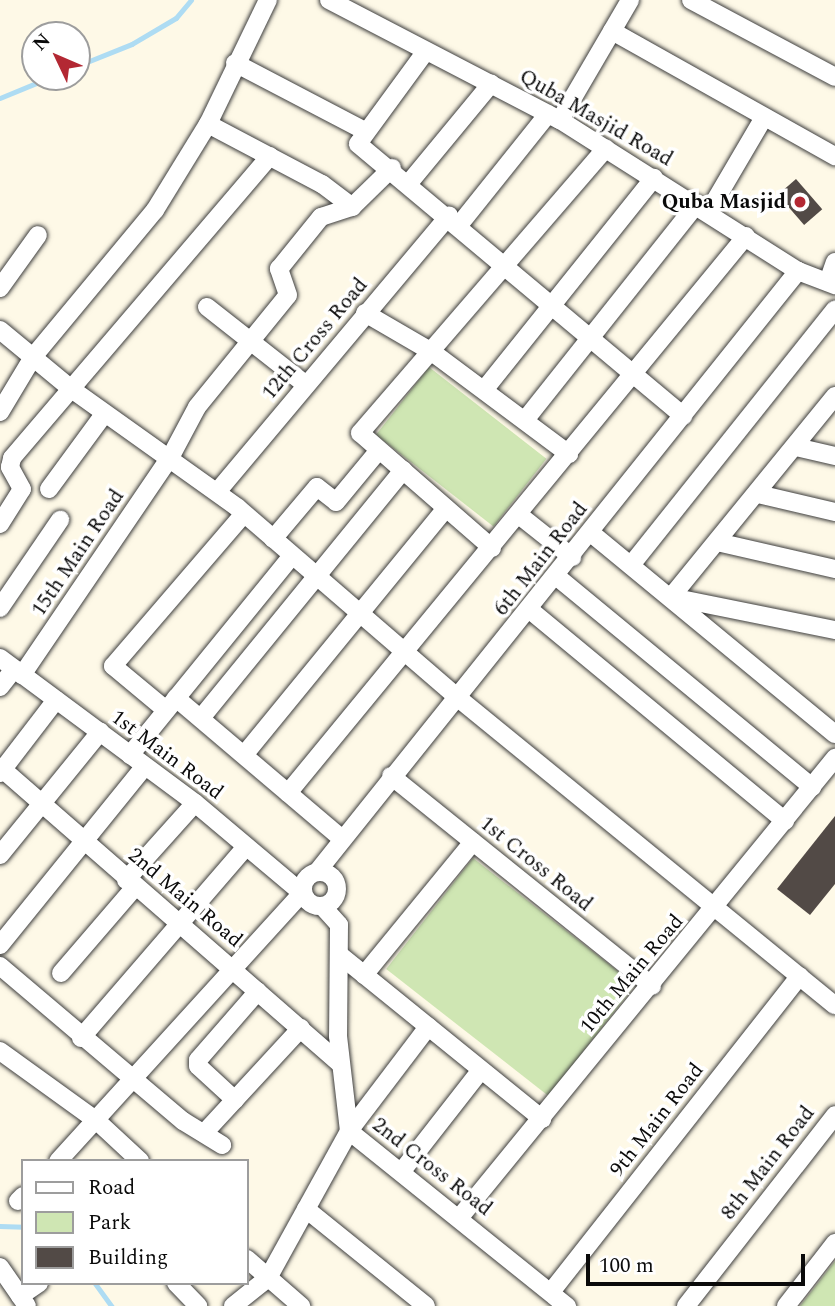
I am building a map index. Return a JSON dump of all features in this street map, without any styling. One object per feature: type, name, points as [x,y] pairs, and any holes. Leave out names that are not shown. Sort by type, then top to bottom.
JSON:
[{"type":"street","points":[[0,412],[33,357],[155,210],[208,124],[235,63],[268,0]]},
{"type":"street","name":"Quba Masjid Road","points":[[329,0],[554,117],[703,207],[798,271],[831,284]]},
{"type":"street","name":"12th Cross Road","points":[[217,492],[365,313],[554,117],[630,0]]},
{"type":"street","points":[[691,0],[835,77]]},
{"type":"street","points":[[612,31],[763,119],[835,156]]},
{"type":"street","points":[[426,51],[358,144],[410,183],[683,416]]},
{"type":"street","points":[[235,63],[365,131]]},
{"type":"street","points":[[410,183],[491,84]]},
{"type":"street","points":[[525,420],[703,207],[763,119]]},
{"type":"street","points":[[208,124],[270,156],[352,207],[392,168]]},
{"type":"street","points":[[492,548],[360,433],[508,267],[606,148]]},
{"type":"street","points":[[0,524],[22,489],[10,467],[12,458],[270,156]]},
{"type":"street","points":[[484,390],[654,177]]},
{"type":"street","name":"15th Main Road","points":[[0,687],[12,667],[170,456],[197,407],[288,295],[279,270],[321,217],[352,207]]},
{"type":"street","points":[[0,288],[38,235]]},
{"type":"street","points":[[288,793],[746,236]]},
{"type":"street","points":[[831,284],[835,262]]},
{"type":"street","name":"6th Main Road","points":[[317,872],[391,776],[530,610],[798,271]]},
{"type":"street","points":[[206,307],[306,385]]},
{"type":"street","points":[[631,565],[835,309]]},
{"type":"street","points":[[365,313],[432,352],[569,454]]},
{"type":"street","points":[[3,337],[33,357],[104,414],[170,456],[217,492],[458,698],[835,1005]]},
{"type":"street","points":[[671,597],[833,401]]},
{"type":"street","points":[[49,489],[104,414]]},
{"type":"street","points":[[796,447],[835,456]]},
{"type":"street","points":[[273,539],[317,487],[335,502],[379,450]]},
{"type":"street","points":[[201,718],[403,470]]},
{"type":"street","points":[[758,494],[835,512]]},
{"type":"street","points":[[244,755],[446,508]]},
{"type":"street","points":[[243,514],[113,666],[171,704],[201,718],[342,839]]},
{"type":"street","points":[[519,515],[572,557]]},
{"type":"street","points":[[0,608],[60,520]]},
{"type":"street","points":[[591,533],[835,734]]},
{"type":"street","points":[[717,542],[835,569]]},
{"type":"street","points":[[130,754],[292,556]]},
{"type":"street","points":[[556,576],[812,787]]},
{"type":"street","points":[[671,597],[835,630]]},
{"type":"street","points":[[530,610],[785,821]]},
{"type":"street","name":"1st Main Road","points":[[12,667],[195,803],[302,893]]},
{"type":"street","points":[[1,770],[56,700]]},
{"type":"street","points":[[0,855],[44,806],[100,733]]},
{"type":"street","name":"10th Main Road","points":[[460,1217],[717,908],[835,758]]},
{"type":"street","points":[[0,945],[145,766]]},
{"type":"street","name":"2nd Main Road","points":[[1,770],[341,1064]]},
{"type":"street","name":"1st Cross Road","points":[[391,776],[652,986]]},
{"type":"street","points":[[61,974],[195,803]]},
{"type":"street","points":[[364,975],[473,842]]},
{"type":"street","points":[[81,1038],[246,847]]},
{"type":"street","points":[[60,1159],[302,893],[305,880],[317,872],[330,875],[337,886],[334,899],[323,907],[310,904],[302,893]]},
{"type":"street","name":"2nd Cross Road","points":[[323,907],[339,925],[341,1064],[349,1131],[460,1217],[567,1306]]},
{"type":"street","points":[[341,956],[542,1119]]},
{"type":"street","points":[[0,966],[133,1081],[189,1126],[206,1131],[222,1145]]},
{"type":"street","name":"9th Main Road","points":[[551,1292],[800,976]]},
{"type":"street","points":[[235,1100],[198,1066],[198,1060],[258,991]]},
{"type":"street","points":[[233,1306],[268,1278],[349,1131],[428,1027]]},
{"type":"street","points":[[206,1131],[301,1028]]},
{"type":"street","points":[[0,1051],[97,1121],[135,1159]]},
{"type":"street","points":[[402,1171],[481,1070]]},
{"type":"street","name":"8th Main Road","points":[[691,1304],[835,1115]]},
{"type":"street","points":[[306,1209],[426,1306]]},
{"type":"street","points":[[786,1306],[835,1243]]},
{"type":"street","points":[[248,1260],[301,1306]]},
{"type":"street","points":[[0,1267],[24,1301],[36,1285]]},
{"type":"street","points":[[178,1285],[198,1306]]},
{"type":"green space","points":[[429,367],[546,459],[493,527],[376,435]]},
{"type":"green space","points":[[473,858],[635,985],[549,1096],[386,969]]},
{"type":"green space","points":[[835,1261],[835,1306],[800,1306]]},
{"type":"building","name":"Quba Masjid","points":[[796,179],[822,209],[804,225],[778,195]]},
{"type":"building","points":[[835,816],[835,884],[810,915],[777,889]]},
{"type":"waterway","points":[[91,60],[132,44],[176,18],[191,0]]},
{"type":"waterway","points":[[0,98],[21,89]]},
{"type":"waterway","points":[[0,1226],[21,1227]]},
{"type":"waterway","points":[[96,1285],[112,1306]]},
{"type":"place","name":"Quba Masjid","points":[[800,202]]}]
